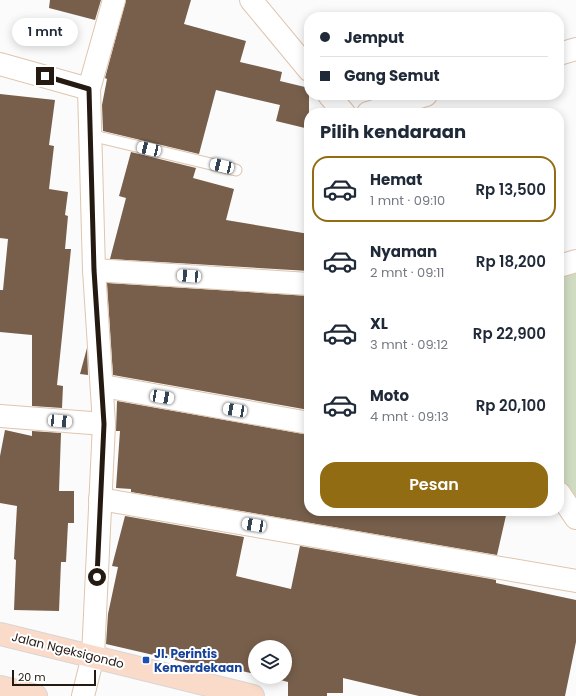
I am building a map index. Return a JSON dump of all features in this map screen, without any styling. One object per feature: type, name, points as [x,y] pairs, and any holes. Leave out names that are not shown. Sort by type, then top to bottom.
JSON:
[{"type":"main road","name":"Jalan Ngeksigondo","points":[[0,634],[253,696]]},
{"type":"main road","points":[[0,687],[36,696]]},
{"type":"street","points":[[83,696],[93,656],[104,424],[103,386],[94,270],[89,89],[114,0]]},
{"type":"street","points":[[251,0],[304,64]]},
{"type":"street","points":[[564,52],[576,48]]},
{"type":"street","points":[[0,64],[89,89]]},
{"type":"street","points":[[333,100],[340,108]]},
{"type":"street","points":[[384,108],[410,100]]},
{"type":"street","points":[[564,265],[576,261]]},
{"type":"street","points":[[94,270],[304,284]]},
{"type":"street","points":[[103,386],[304,422]]},
{"type":"street","points":[[0,416],[104,424]]},
{"type":"street","points":[[100,498],[576,581]]},
{"type":"street","points":[[564,501],[576,518]]},
{"type":"lane","points":[[90,135],[236,170]]},
{"type":"green space","points":[[576,268],[576,519],[564,499],[564,272]]},
{"type":"building","points":[[50,0],[101,0],[95,20],[49,8]]},
{"type":"building","points":[[126,0],[191,0],[184,24],[246,41],[240,62],[282,72],[280,81],[304,87],[304,100],[309,100],[309,108],[304,108],[304,128],[276,121],[280,105],[216,90],[199,154],[103,131],[102,105],[107,79],[105,78]]},
{"type":"building","points":[[0,94],[55,100],[49,145],[54,146],[49,189],[68,192],[65,215],[68,216],[65,249],[71,249],[57,385],[63,386],[62,408],[32,406],[32,335],[0,332],[0,290],[3,290],[8,239],[0,238]]},
{"type":"building","points":[[131,152],[196,168],[193,178],[234,189],[226,220],[304,233],[304,271],[110,259],[126,198],[119,196]]},
{"type":"building","points":[[107,283],[304,296],[304,409],[113,375]]},
{"type":"building","points":[[87,348],[88,375],[80,374]]},
{"type":"building","points":[[117,401],[304,434],[304,516],[506,516],[497,555],[131,492],[131,489],[116,488],[120,431],[116,431]]},
{"type":"building","points":[[5,430],[32,436],[32,431],[61,433],[59,491],[74,491],[74,523],[68,523],[66,562],[61,562],[59,611],[14,610],[16,560],[14,559],[17,506],[0,503],[0,456]]},
{"type":"building","points":[[125,516],[244,537],[236,576],[291,589],[300,546],[491,579],[496,580],[496,583],[576,600],[576,642],[565,696],[419,696],[343,678],[343,693],[327,693],[327,696],[288,696],[288,684],[292,684],[292,640],[248,640],[248,672],[215,665],[214,669],[106,644],[108,614],[118,567],[112,566]]},
{"type":"place","name":"Jl. Perintis Kemerdekaan","points":[[146,660]]},
{"type":"route","points":[[45,76],[89,89],[94,270],[103,386],[104,424],[97,577]]}]
